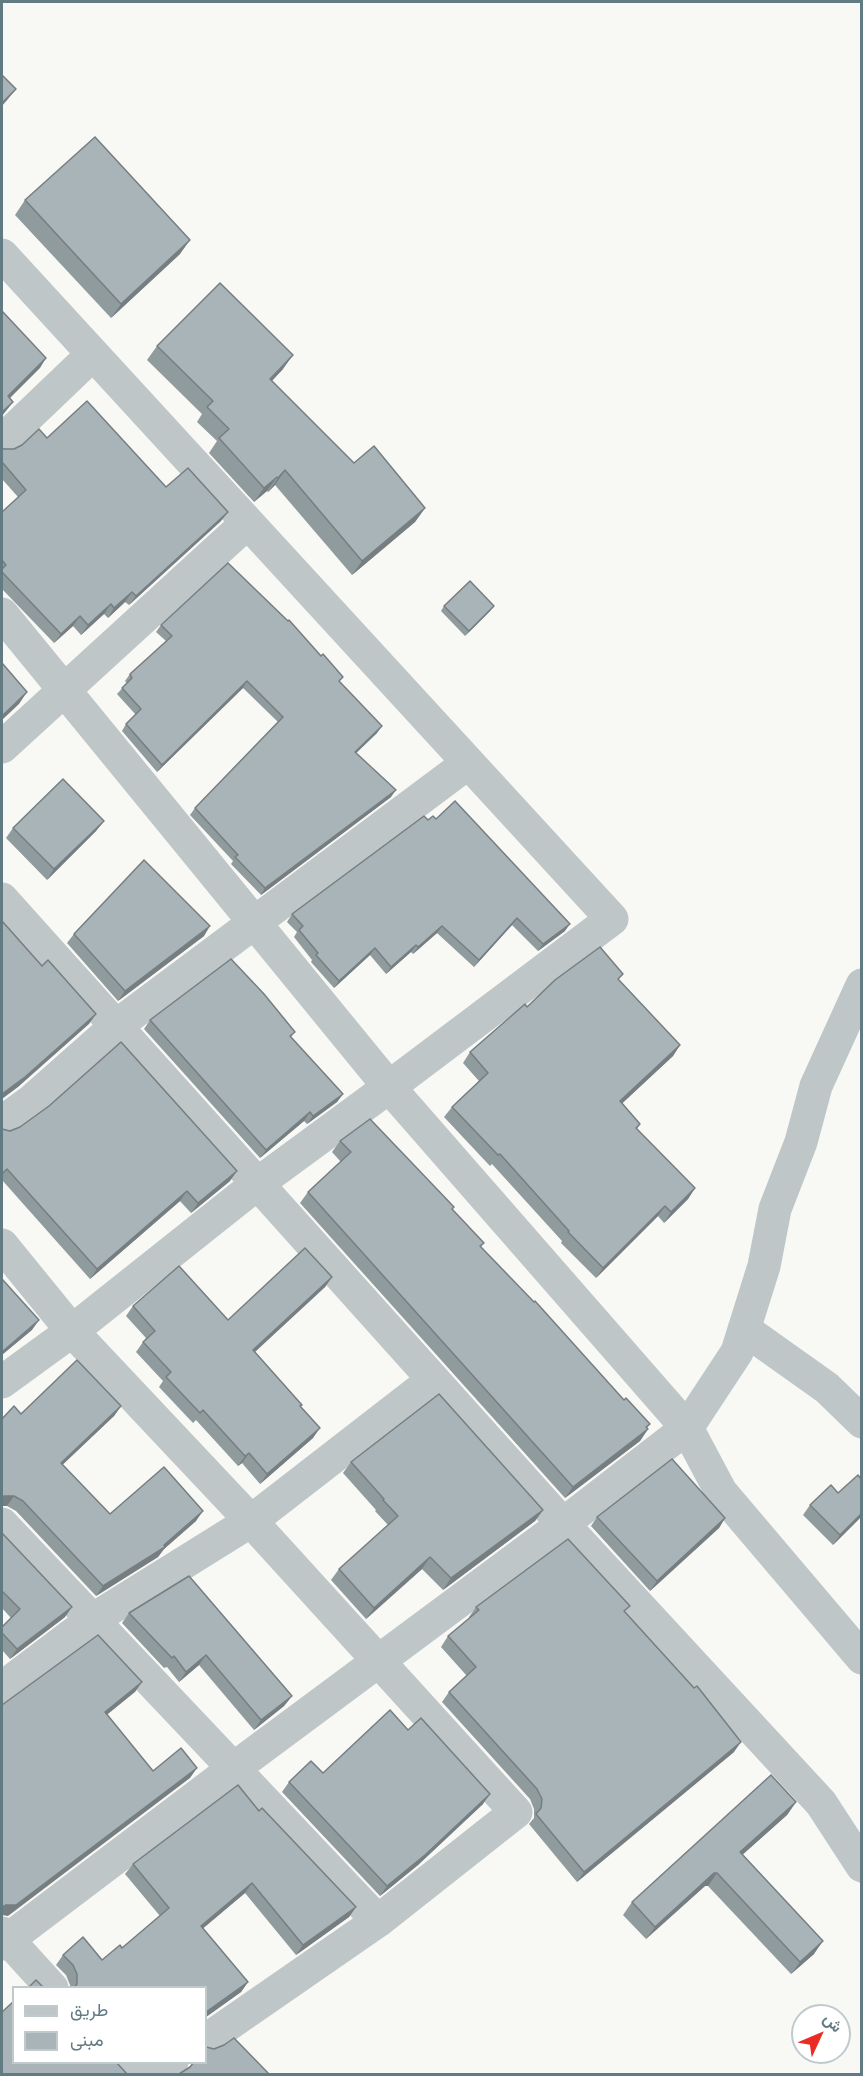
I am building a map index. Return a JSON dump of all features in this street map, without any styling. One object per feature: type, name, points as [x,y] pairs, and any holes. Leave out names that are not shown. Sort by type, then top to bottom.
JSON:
[{"type":"street","points":[[2,255],[612,919],[257,1184],[72,1331],[2,1382]]},
{"type":"street","points":[[2,441],[93,355]]},
{"type":"street","points":[[2,747],[247,523]]},
{"type":"street","points":[[2,614],[389,1087],[687,1428],[721,1492],[861,1658]]},
{"type":"street","points":[[2,1122],[30,1102],[116,1026],[468,763]]},
{"type":"street","points":[[2,899],[563,1524],[821,1803],[861,1866]]},
{"type":"street","points":[[50,1986],[3,1939],[563,1524],[687,1428],[737,1352],[764,1266],[775,1209],[801,1142],[816,1086],[861,985]]},
{"type":"street","points":[[2,1245],[72,1331],[251,1521],[516,1812],[378,1921],[207,2039]]},
{"type":"street","points":[[744,1329],[827,1388],[861,1422]]},
{"type":"street","points":[[2,1688],[92,1620],[251,1521],[433,1380]]},
{"type":"street","points":[[2,1524],[378,1921]]},
{"type":"street","points":[[155,2074],[169,2064]]},
{"type":"building","points":[[2,75],[16,89],[2,103]]},
{"type":"building","points":[[95,137],[190,240],[121,304],[25,200]]},
{"type":"building","points":[[220,283],[293,355],[270,379],[354,463],[374,446],[425,508],[362,561],[285,470],[264,488],[219,438],[229,429],[207,407],[213,401],[157,346]]},
{"type":"building","points":[[2,311],[46,358],[8,396],[13,402],[2,412]]},
{"type":"building","points":[[87,401],[166,487],[188,468],[228,512],[136,596],[132,592],[114,608],[111,604],[88,625],[80,616],[61,634],[2,572],[6,565],[2,560],[2,512],[26,490],[2,462],[2,448],[14,449],[22,445],[39,429],[47,438]]},
{"type":"building","points":[[228,563],[289,620],[321,656],[323,654],[343,677],[339,681],[382,726],[355,752],[396,790],[265,888],[235,857],[238,855],[195,808],[283,717],[247,681],[162,765],[126,724],[141,709],[122,688],[132,678],[130,674],[172,636],[161,625]]},
{"type":"building","points":[[470,581],[494,606],[469,631],[444,606]]},
{"type":"building","points":[[2,663],[27,692],[2,716]]},
{"type":"building","points":[[63,779],[104,821],[54,869],[13,828]]},
{"type":"building","points":[[455,801],[570,924],[543,944],[517,918],[479,960],[442,926],[391,967],[375,948],[339,981],[316,955],[318,953],[299,930],[303,926],[292,914],[424,816],[428,820],[433,816],[436,819]]},
{"type":"building","points":[[144,860],[210,926],[125,991],[74,934]]},
{"type":"building","points":[[2,921],[42,966],[48,960],[96,1014],[25,1077],[2,1094]]},
{"type":"building","points":[[600,947],[623,974],[618,979],[680,1045],[620,1101],[640,1124],[636,1128],[695,1188],[671,1212],[665,1206],[603,1268],[568,1232],[500,1154],[498,1155],[452,1107],[488,1073],[470,1052],[525,1004],[527,1007],[555,980]]},
{"type":"building","points":[[231,959],[295,1032],[290,1036],[343,1094],[313,1116],[310,1112],[266,1150],[150,1020]]},
{"type":"building","points":[[121,1042],[237,1171],[198,1203],[187,1191],[97,1269],[7,1169],[2,1174],[2,1129],[10,1131],[20,1127],[49,1106]]},
{"type":"building","points":[[370,1119],[454,1207],[452,1209],[484,1243],[480,1246],[535,1301],[624,1400],[626,1398],[650,1424],[646,1427],[648,1429],[573,1487],[308,1192],[351,1152],[340,1141]]},
{"type":"building","points":[[305,1248],[332,1277],[253,1350],[320,1428],[267,1474],[249,1453],[245,1456],[203,1410],[200,1413],[166,1377],[171,1372],[143,1342],[155,1331],[133,1306],[179,1266],[228,1320]]},
{"type":"building","points":[[2,1279],[39,1320],[2,1352]]},
{"type":"building","points":[[77,1360],[121,1406],[61,1463],[110,1514],[164,1467],[203,1511],[164,1545],[165,1547],[103,1586],[23,1501],[14,1496],[2,1497],[2,1419],[14,1406],[21,1414]]},
{"type":"building","points":[[439,1394],[543,1510],[451,1578],[430,1557],[374,1608],[339,1569],[398,1516],[351,1462]]},
{"type":"building","points":[[672,1459],[725,1518],[657,1581],[597,1517]]},
{"type":"building","points":[[858,1475],[861,1479],[861,1514],[840,1535],[810,1505],[831,1485],[838,1493]]},
{"type":"building","points":[[2,1533],[72,1607],[17,1649],[2,1633],[2,1627],[20,1609],[2,1591]]},
{"type":"building","points":[[568,1539],[630,1606],[624,1611],[694,1688],[697,1686],[741,1742],[584,1872],[536,1814],[541,1808],[542,1799],[537,1789],[449,1692],[476,1667],[448,1636],[479,1610],[476,1607]]},
{"type":"building","points":[[189,1576],[292,1696],[261,1720],[206,1655],[186,1672],[174,1656],[172,1658],[129,1613]]},
{"type":"building","points":[[98,1635],[142,1682],[105,1712],[153,1771],[181,1748],[197,1768],[16,1905],[2,1907],[2,1705]]},
{"type":"building","points":[[390,1710],[408,1730],[421,1718],[490,1794],[425,1855],[387,1886],[289,1782],[311,1761],[323,1773]]},
{"type":"building","points":[[771,1775],[796,1802],[740,1852],[823,1941],[800,1962],[717,1873],[714,1873],[655,1927],[632,1902]]},
{"type":"building","points":[[238,1785],[259,1811],[262,1808],[356,1907],[303,1945],[252,1883],[201,1926],[248,1982],[207,2011],[207,1986],[76,1986],[77,1974],[73,1965],[63,1955],[83,1937],[102,1960],[120,1945],[122,1948],[169,1908],[133,1864]]},
{"type":"building","points":[[36,1980],[42,1986],[30,1986]]},
{"type":"building","points":[[12,2003],[12,2064],[118,2064],[127,2074],[2,2074],[2,2012]]},
{"type":"building","points":[[234,2038],[269,2074],[179,2074],[192,2064],[207,2064],[207,2047],[214,2049]]}]
